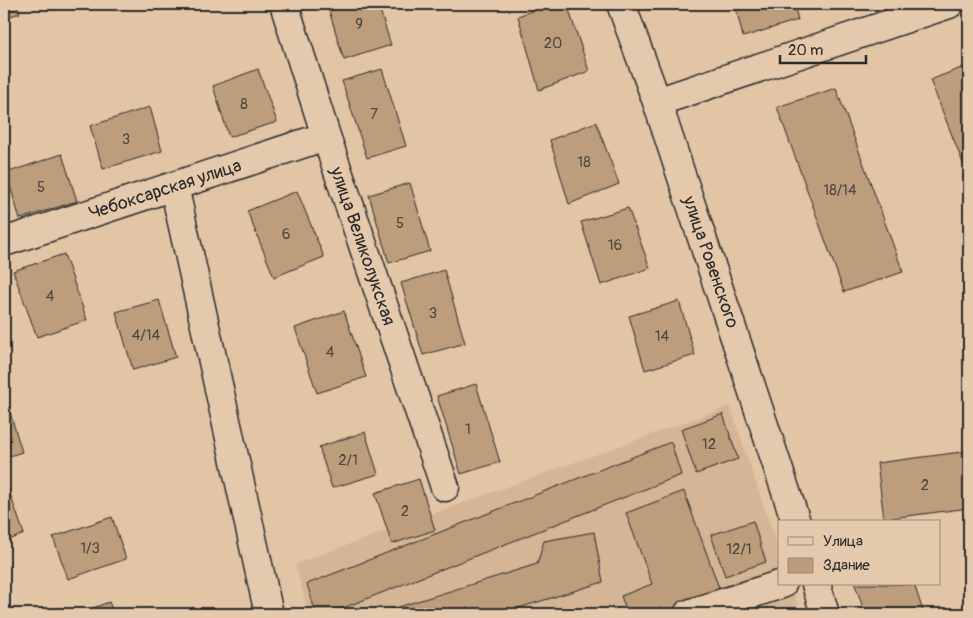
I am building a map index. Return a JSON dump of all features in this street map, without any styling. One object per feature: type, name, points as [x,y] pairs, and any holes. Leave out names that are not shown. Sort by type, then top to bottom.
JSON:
[{"type":"street","name":"улица Великолукская","points":[[284,4],[326,136],[445,487]]},
{"type":"street","name":"улица Ровенского","points":[[621,4],[657,102],[795,520]]},
{"type":"street","points":[[657,102],[949,4]]},
{"type":"street","name":"Чебоксарская улица","points":[[4,242],[326,136]]},
{"type":"street","points":[[174,186],[269,614]]},
{"type":"street","points":[[688,614],[778,585]]},
{"type":"street","points":[[817,586],[825,614]]},
{"type":"shaded area","points":[[730,406],[778,548],[778,586],[792,586],[798,606],[773,614],[309,614],[295,564]]},
{"type":"building","points":[[4,4],[17,4],[20,13],[4,18]]},
{"type":"building","points":[[327,4],[378,4],[391,45],[344,60]]},
{"type":"building","points":[[549,4],[567,4],[589,71],[539,90],[518,16]]},
{"type":"building","points":[[735,4],[794,4],[798,20],[743,37]]},
{"type":"building","points":[[969,65],[969,178],[930,80]]},
{"type":"building","points":[[258,69],[277,122],[229,137],[213,86]]},
{"type":"building","points":[[382,69],[406,146],[367,158],[342,81]]},
{"type":"building","points":[[836,88],[903,272],[844,292],[777,107]]},
{"type":"building","points":[[150,107],[162,151],[103,169],[90,126]]},
{"type":"building","points":[[596,122],[619,184],[569,204],[550,140]]},
{"type":"building","points":[[62,154],[77,201],[20,219],[6,173]]},
{"type":"building","points":[[410,183],[430,251],[389,263],[369,195]]},
{"type":"building","points":[[297,191],[324,257],[274,277],[247,211]]},
{"type":"building","points":[[628,208],[650,268],[601,285],[581,222]]},
{"type":"building","points":[[64,254],[87,320],[37,337],[13,271]]},
{"type":"building","points":[[444,270],[465,343],[423,355],[401,283]]},
{"type":"building","points":[[159,300],[176,357],[133,370],[116,312]]},
{"type":"building","points":[[679,301],[695,355],[645,370],[629,316]]},
{"type":"building","points":[[344,311],[366,377],[317,393],[295,328]]},
{"type":"building","points":[[476,384],[500,462],[461,474],[437,396]]},
{"type":"building","points":[[8,406],[22,452],[4,458],[4,407]]},
{"type":"building","points":[[723,414],[738,459],[696,474],[681,429]]},
{"type":"building","points":[[365,432],[378,474],[332,488],[319,447]]},
{"type":"building","points":[[671,442],[681,475],[328,614],[316,614],[307,584]]},
{"type":"building","points":[[969,451],[969,508],[884,519],[877,463]]},
{"type":"building","points":[[419,479],[435,530],[392,544],[375,493]]},
{"type":"building","points":[[7,485],[24,534],[4,542],[4,487]]},
{"type":"building","points":[[684,491],[722,596],[671,614],[628,614],[621,596],[652,584],[626,513]]},
{"type":"building","points":[[112,517],[126,559],[68,579],[53,537]]},
{"type":"building","points":[[753,521],[766,562],[725,576],[711,535]]},
{"type":"building","points":[[594,532],[603,582],[499,614],[376,614],[537,564],[544,541]]},
{"type":"building","points":[[856,586],[915,586],[924,614],[865,614]]},
{"type":"building","points":[[109,602],[114,614],[77,614]]}]
